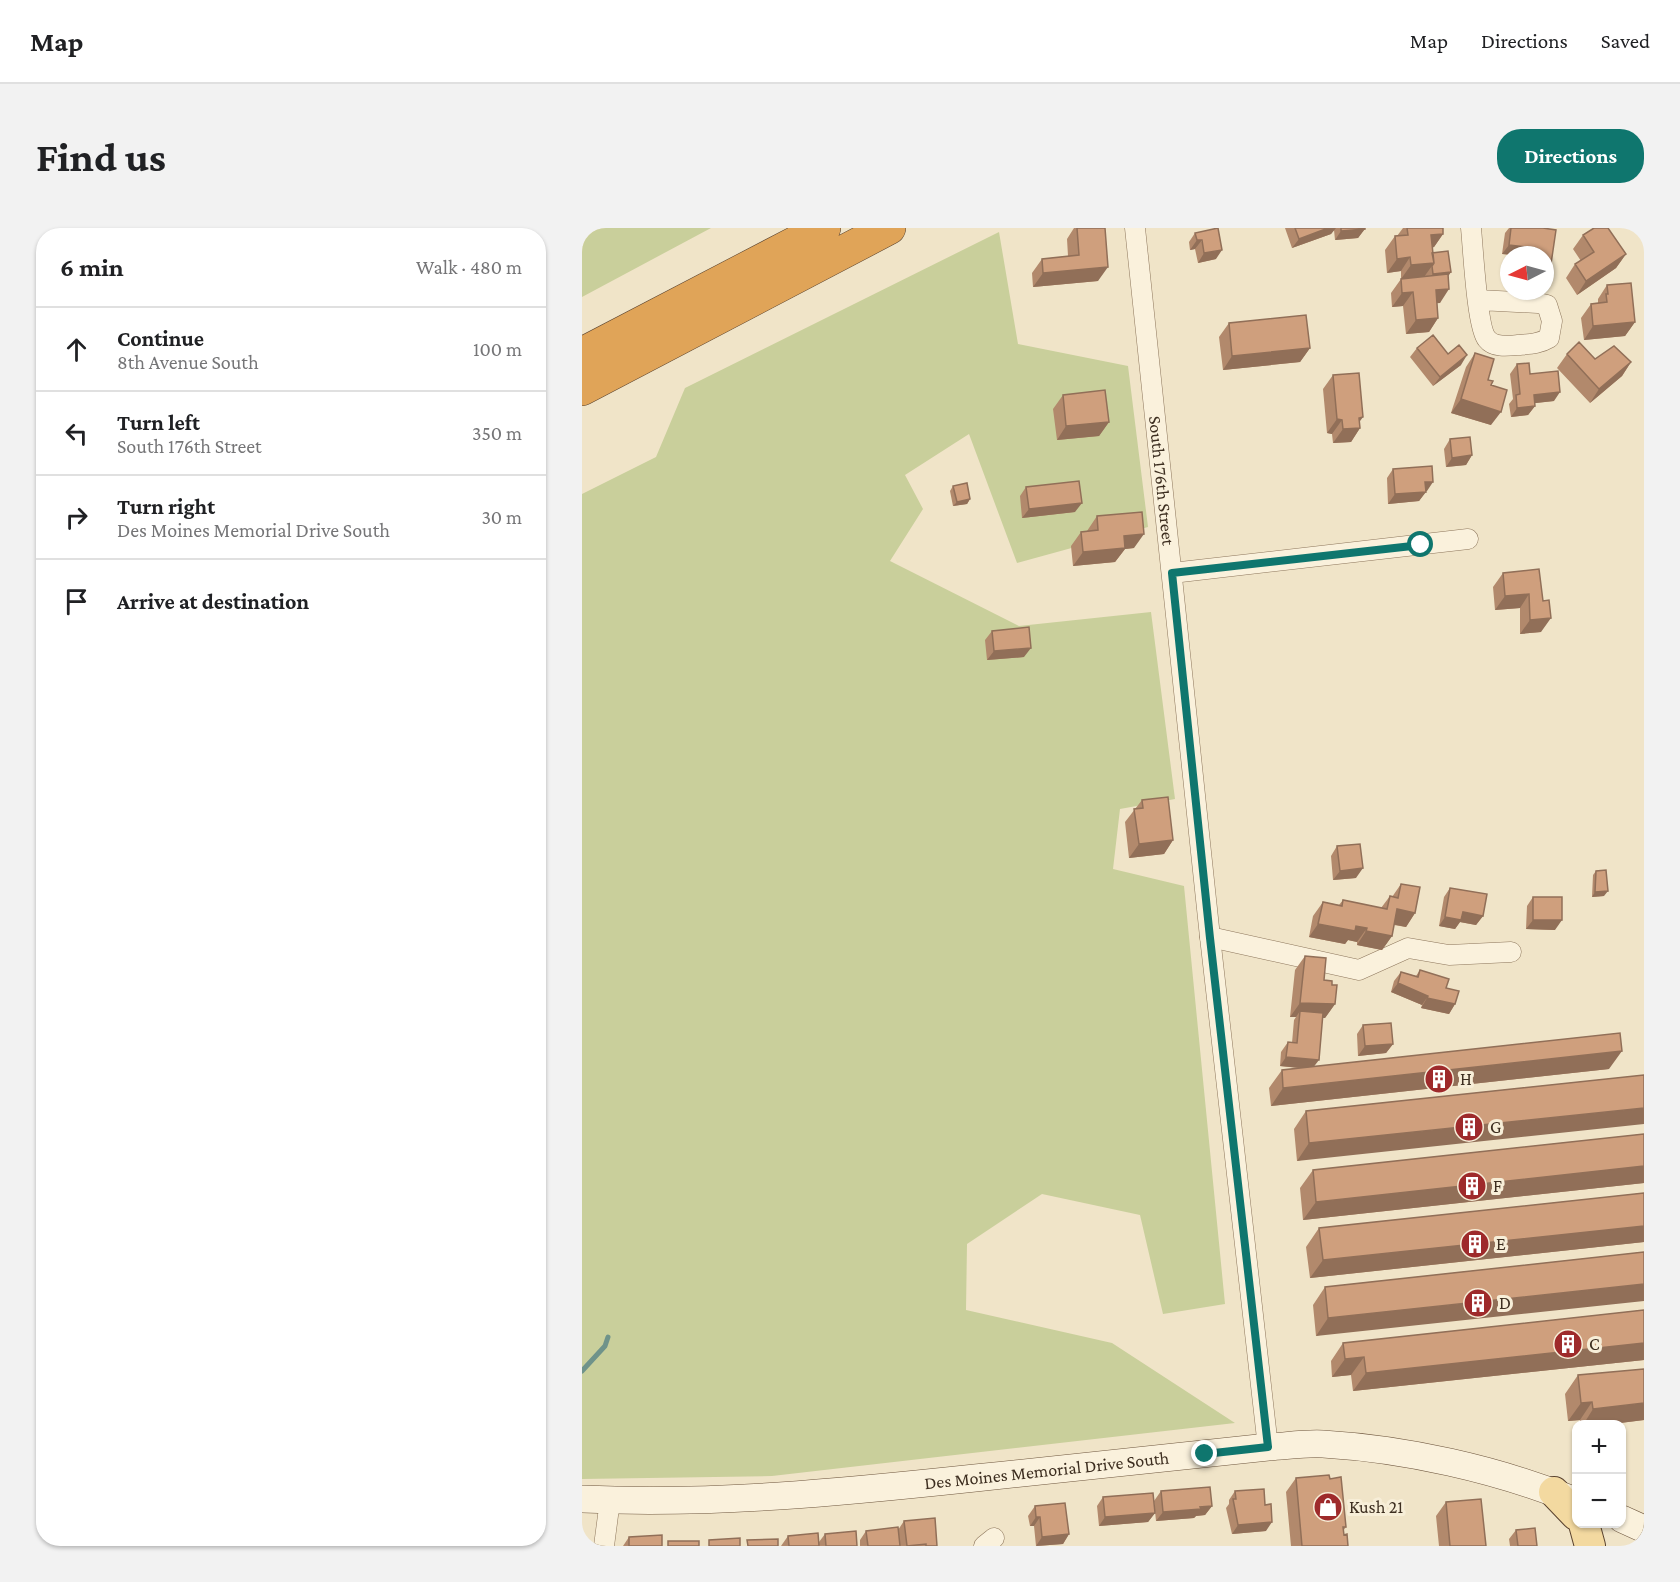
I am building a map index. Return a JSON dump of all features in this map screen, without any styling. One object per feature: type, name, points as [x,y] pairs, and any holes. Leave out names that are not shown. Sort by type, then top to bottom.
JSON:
[{"type":"highway","points":[[582,354],[824,228]]},
{"type":"highway","points":[[582,389],[889,228]]},
{"type":"main road","name":"Des Moines Memorial Drive South","points":[[582,1499],[734,1500],[836,1493],[1268,1447],[1322,1444],[1405,1454],[1464,1467],[1565,1497]]},
{"type":"main road","points":[[1626,1521],[1644,1529]]},
{"type":"main road","points":[[1585,1528],[1590,1546]]},
{"type":"street","name":"South 176th Street","points":[[1136,228],[1210,938],[1268,1447]]},
{"type":"street","points":[[1471,228],[1479,300]]},
{"type":"street","points":[[1172,573],[1468,539]]},
{"type":"street","points":[[1210,938],[1359,969],[1408,948],[1449,955],[1511,952]]},
{"type":"street","points":[[604,1546],[610,1500]]},
{"type":"green space","points":[[582,228],[711,228],[582,297]]},
{"type":"green space","points":[[999,232],[1018,344],[1128,366],[1148,527],[1017,563],[969,434],[905,475],[923,509],[890,561],[1019,626],[1151,612],[1175,799],[1120,809],[1113,869],[1184,886],[1225,1304],[1163,1314],[1140,1215],[1042,1194],[967,1244],[966,1310],[1112,1343],[1235,1423],[772,1476],[582,1479],[582,494],[656,457],[685,388]]},
{"type":"building","points":[[1077,228],[1105,228],[1108,267],[1043,273],[1042,259],[1079,255]]},
{"type":"building","points":[[1218,228],[1222,250],[1204,253],[1202,240],[1197,240],[1195,233]]},
{"type":"building","points":[[1295,228],[1328,228],[1299,239]]},
{"type":"building","points":[[1341,228],[1365,228],[1365,229],[1341,231]]},
{"type":"building","points":[[1407,228],[1443,228],[1443,234],[1431,235],[1434,263],[1411,265],[1410,257],[1397,259],[1395,236],[1408,235]]},
{"type":"building","points":[[1511,228],[1556,230],[1554,246],[1509,245]]},
{"type":"building","points":[[1594,228],[1608,228],[1626,254],[1586,281],[1575,264],[1594,252],[1583,235]]},
{"type":"building","points":[[1448,251],[1451,272],[1433,274],[1432,253]]},
{"type":"building","points":[[1448,274],[1449,289],[1436,290],[1438,318],[1416,320],[1413,292],[1402,293],[1401,279]]},
{"type":"building","points":[[1631,283],[1635,322],[1593,326],[1591,304],[1607,302],[1607,285]]},
{"type":"building","points":[[1306,315],[1310,348],[1232,356],[1229,323]]},
{"type":"building","points":[[1433,335],[1448,354],[1459,345],[1467,355],[1440,377],[1417,348]]},
{"type":"building","points":[[1579,342],[1595,359],[1614,346],[1631,362],[1599,389],[1567,354]]},
{"type":"building","points":[[1475,353],[1494,359],[1488,380],[1493,381],[1491,385],[1507,390],[1501,412],[1461,399]]},
{"type":"building","points":[[1529,363],[1530,374],[1558,371],[1560,392],[1534,395],[1535,406],[1517,408],[1516,395],[1520,394],[1517,364]]},
{"type":"building","points":[[1359,373],[1363,417],[1359,418],[1360,428],[1343,429],[1342,420],[1337,419],[1333,375]]},
{"type":"building","points":[[1105,390],[1109,422],[1066,426],[1063,395]]},
{"type":"building","points":[[1470,437],[1472,455],[1452,458],[1450,439]]},
{"type":"building","points":[[1432,466],[1433,482],[1425,482],[1426,492],[1395,494],[1393,469]]},
{"type":"building","points":[[1079,481],[1082,503],[1029,509],[1026,487]]},
{"type":"building","points":[[967,483],[970,499],[957,502],[953,486]]},
{"type":"building","points":[[1142,512],[1144,534],[1124,536],[1125,548],[1083,552],[1081,532],[1098,530],[1097,516]]},
{"type":"building","points":[[1539,569],[1543,601],[1549,600],[1551,618],[1530,620],[1529,594],[1505,596],[1503,573]]},
{"type":"building","points":[[1029,627],[1031,648],[994,651],[992,631]]},
{"type":"building","points":[[1168,797],[1173,840],[1139,844],[1134,809],[1143,808],[1142,800]]},
{"type":"building","points":[[1360,844],[1363,868],[1340,871],[1337,846]]},
{"type":"building","points":[[1606,870],[1608,891],[1595,892],[1596,871]]},
{"type":"building","points":[[1401,884],[1420,887],[1415,913],[1397,909],[1392,936],[1366,931],[1367,928],[1356,926],[1355,931],[1318,924],[1323,902],[1342,906],[1343,900],[1387,909],[1390,896],[1398,898]]},
{"type":"building","points":[[1450,888],[1487,894],[1483,916],[1463,912],[1461,920],[1445,917]]},
{"type":"building","points":[[1533,897],[1562,897],[1562,920],[1533,920]]},
{"type":"building","points":[[1305,956],[1326,958],[1324,980],[1332,981],[1332,985],[1337,985],[1335,1004],[1300,1003]]},
{"type":"building","points":[[1420,970],[1449,979],[1446,988],[1459,991],[1455,1004],[1427,998],[1428,996],[1398,983],[1401,972],[1418,977]]},
{"type":"building","points":[[1300,1011],[1323,1013],[1319,1060],[1286,1057],[1288,1042],[1297,1043]]},
{"type":"building","points":[[1391,1023],[1393,1044],[1365,1046],[1363,1025]]},
{"type":"building","points":[[1620,1033],[1622,1051],[1283,1088],[1282,1070]]},
{"type":"building","points":[[1644,1075],[1644,1108],[1309,1143],[1306,1111]]},
{"type":"building","points":[[1644,1134],[1644,1166],[1316,1202],[1313,1170]]},
{"type":"building","points":[[1644,1193],[1644,1226],[1323,1260],[1319,1228]]},
{"type":"building","points":[[1644,1252],[1644,1284],[1328,1318],[1325,1287]]},
{"type":"building","points":[[1644,1310],[1644,1343],[1366,1373],[1364,1357],[1345,1359],[1343,1343]]},
{"type":"building","points":[[1644,1369],[1644,1403],[1593,1409],[1592,1402],[1581,1403],[1578,1375]]},
{"type":"building","points":[[1329,1475],[1330,1479],[1341,1477],[1346,1527],[1343,1527],[1344,1535],[1347,1534],[1348,1546],[1302,1546],[1296,1478]]},
{"type":"building","points":[[1210,1487],[1212,1506],[1163,1512],[1161,1491]]},
{"type":"building","points":[[1264,1489],[1265,1505],[1271,1504],[1272,1522],[1238,1525],[1233,1499],[1236,1499],[1235,1491]]},
{"type":"building","points":[[1153,1493],[1155,1513],[1105,1517],[1103,1497]]},
{"type":"building","points":[[1481,1499],[1486,1546],[1450,1546],[1446,1502]]},
{"type":"building","points":[[1065,1503],[1069,1534],[1042,1537],[1040,1517],[1036,1517],[1035,1506]]},
{"type":"building","points":[[935,1518],[937,1546],[926,1546],[926,1544],[907,1546],[904,1521]]},
{"type":"building","points":[[898,1527],[900,1546],[868,1546],[866,1531]]},
{"type":"building","points":[[1535,1528],[1537,1546],[1518,1546],[1516,1530]]},
{"type":"building","points":[[856,1531],[857,1546],[826,1546],[825,1534]]},
{"type":"building","points":[[818,1533],[819,1546],[789,1546],[788,1536]]},
{"type":"building","points":[[662,1535],[662,1546],[629,1546],[629,1537]]},
{"type":"building","points":[[740,1538],[740,1546],[709,1546],[709,1540]]},
{"type":"building","points":[[778,1539],[778,1546],[748,1546],[747,1540]]},
{"type":"building","points":[[668,1541],[699,1541],[699,1546],[668,1546]]},
{"type":"waterway","points":[[582,1371],[605,1346],[608,1337]]},
{"type":"place","name":"H","points":[[1439,1079]]},
{"type":"place","name":"G","points":[[1469,1127]]},
{"type":"place","name":"F","points":[[1472,1186]]},
{"type":"place","name":"E","points":[[1475,1244]]},
{"type":"place","name":"D","points":[[1478,1303]]},
{"type":"place","name":"C","points":[[1568,1344]]},
{"type":"place","name":"Kush 21","points":[[1328,1507]]},
{"type":"route","points":[[1205,1454],[1268,1447],[1210,938],[1172,573],[1421,545]]}]
